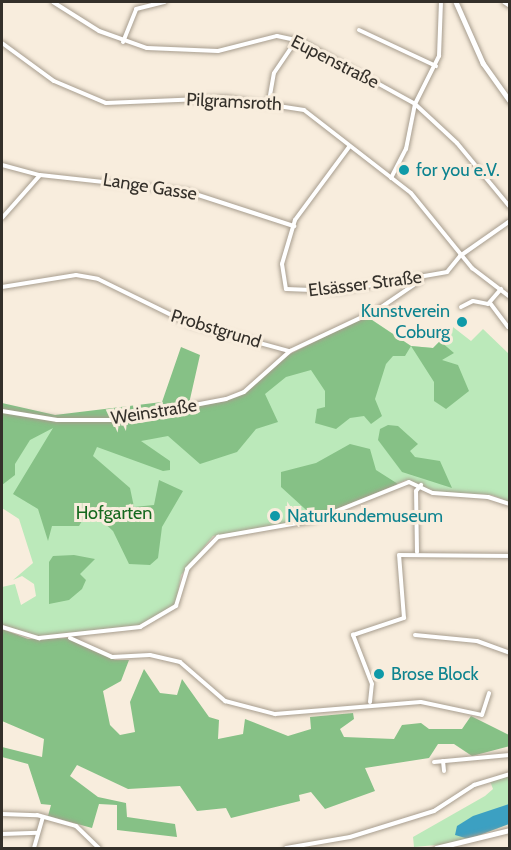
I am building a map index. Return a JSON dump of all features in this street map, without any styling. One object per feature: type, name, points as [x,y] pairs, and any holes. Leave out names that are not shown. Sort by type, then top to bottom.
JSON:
[{"type":"street","name":"Eupenstraße","points":[[54,2],[123,42],[208,51],[277,36],[299,40],[415,104],[457,143],[510,207]]},
{"type":"street","points":[[123,42],[136,9],[165,2]]},
{"type":"street","points":[[391,178],[406,149],[415,104],[436,66],[441,2]]},
{"type":"street","points":[[456,2],[483,63],[510,101]]},
{"type":"street","points":[[504,2],[510,6]]},
{"type":"street","points":[[359,30],[436,66]]},
{"type":"street","points":[[269,101],[274,73],[299,40]]},
{"type":"street","name":"Pilgramsroth","points":[[2,43],[54,81],[106,103],[139,106],[201,98],[269,101],[314,115],[349,147],[424,206],[476,272],[510,297]]},
{"type":"street","points":[[294,226],[349,147]]},
{"type":"street","name":"Lange Gasse","points":[[2,165],[40,175],[186,191],[294,226]]},
{"type":"street","points":[[2,218],[40,175]]},
{"type":"street","points":[[462,255],[510,221]]},
{"type":"street","name":"Elsässer Straße","points":[[294,226],[282,264],[283,286],[313,293],[422,279],[447,272],[462,255]]},
{"type":"street","name":"Probstgrund","points":[[2,287],[76,275],[98,279],[190,324],[290,351]]},
{"type":"street","points":[[290,351],[377,310],[422,279]]},
{"type":"street","points":[[501,289],[490,302],[491,310],[508,327]]},
{"type":"street","points":[[461,307],[472,300],[490,302]]},
{"type":"street","name":"Weinstraße","points":[[2,411],[57,420],[116,420],[213,403],[244,392],[290,351]]},
{"type":"street","points":[[2,627],[26,637],[66,637],[140,627],[166,615],[179,602],[187,569],[218,537],[295,525],[410,482],[421,485],[432,493],[482,496],[510,504]]},
{"type":"street","points":[[417,552],[416,492],[421,485]]},
{"type":"street","points":[[370,702],[372,684],[353,635],[404,618],[397,559],[417,552],[510,556]]},
{"type":"street","points":[[88,644],[90,633]]},
{"type":"street","points":[[415,635],[477,641],[510,652]]},
{"type":"street","points":[[66,637],[118,658],[150,655],[180,662],[225,701],[275,714],[351,710],[370,702],[447,704],[482,715],[489,693]]},
{"type":"street","points":[[434,762],[510,754]]},
{"type":"street","points":[[443,761],[444,771]]},
{"type":"street","points":[[286,849],[350,837],[434,811],[474,785],[510,774]]},
{"type":"street","points":[[2,814],[43,817],[87,832],[99,849]]},
{"type":"street","points":[[34,849],[43,817]]},
{"type":"street","points":[[436,849],[510,830]]},
{"type":"street","points":[[2,834],[38,834]]},
{"type":"green space","name":"Hofgarten","points":[[366,316],[411,346],[433,348],[453,327],[471,341],[483,329],[509,354],[509,502],[492,495],[435,492],[406,480],[315,518],[213,536],[181,575],[176,604],[141,625],[39,636],[2,625],[2,587],[15,584],[21,605],[36,596],[34,584],[22,576],[13,580],[33,563],[19,519],[2,508],[2,412],[115,422],[226,401],[248,390],[275,362]]},
{"type":"green space","points":[[366,316],[411,346],[405,356],[393,356],[386,364],[375,399],[382,416],[371,424],[364,416],[350,418],[336,429],[315,423],[317,409],[325,407],[325,391],[311,370],[286,377],[265,394],[278,422],[256,429],[237,452],[200,464],[168,436],[141,441],[170,461],[170,470],[163,471],[97,447],[93,456],[130,488],[134,507],[154,505],[159,480],[183,491],[162,527],[158,558],[150,565],[129,564],[113,531],[89,509],[79,526],[52,526],[48,541],[38,509],[13,494],[53,428],[30,440],[15,464],[15,475],[2,485],[2,403],[55,415],[162,402],[181,347],[200,355],[188,408],[226,401],[248,390],[284,357]]},
{"type":"green space","points":[[440,341],[454,353],[442,360],[458,365],[469,391],[446,409],[434,401],[434,382],[411,346],[433,348]]},
{"type":"green space","points":[[388,425],[398,426],[418,444],[410,451],[415,457],[440,461],[452,488],[402,472],[378,440],[380,429]]},
{"type":"green space","points":[[350,444],[370,449],[376,470],[398,484],[315,518],[281,487],[281,472],[316,463]]},
{"type":"green space","points":[[74,555],[95,559],[80,574],[86,580],[82,589],[69,600],[49,604],[49,562],[53,556]]},
{"type":"green space","points":[[2,629],[28,639],[70,638],[115,660],[129,660],[121,681],[103,691],[110,725],[120,735],[135,732],[130,702],[144,669],[160,693],[177,695],[182,679],[209,717],[219,720],[218,739],[243,734],[245,719],[288,736],[311,729],[310,717],[353,713],[354,719],[340,729],[344,737],[394,739],[402,725],[421,723],[429,729],[462,729],[471,716],[509,735],[510,746],[472,756],[454,744],[438,744],[429,758],[365,768],[375,791],[325,809],[311,792],[299,795],[300,801],[231,818],[226,808],[197,811],[180,786],[128,789],[77,765],[70,776],[98,797],[126,803],[127,817],[175,824],[177,837],[117,830],[117,805],[99,804],[92,828],[48,816],[51,805],[41,804],[28,764],[2,757],[2,747],[42,757],[44,739],[2,721]]},
{"type":"green space","points":[[509,776],[509,824],[459,843],[414,847],[413,837],[485,796],[493,789],[490,781]]},
{"type":"water","points":[[509,804],[509,824],[469,839],[455,835],[457,826],[473,816]]},
{"type":"place","name":"for you e.V.","points":[[404,170]]},
{"type":"place","name":"Kunstverein Coburg","points":[[462,322]]},
{"type":"place","name":"Naturkundemuseum","points":[[275,516]]},
{"type":"place","name":"Brose Block","points":[[379,674]]}]
